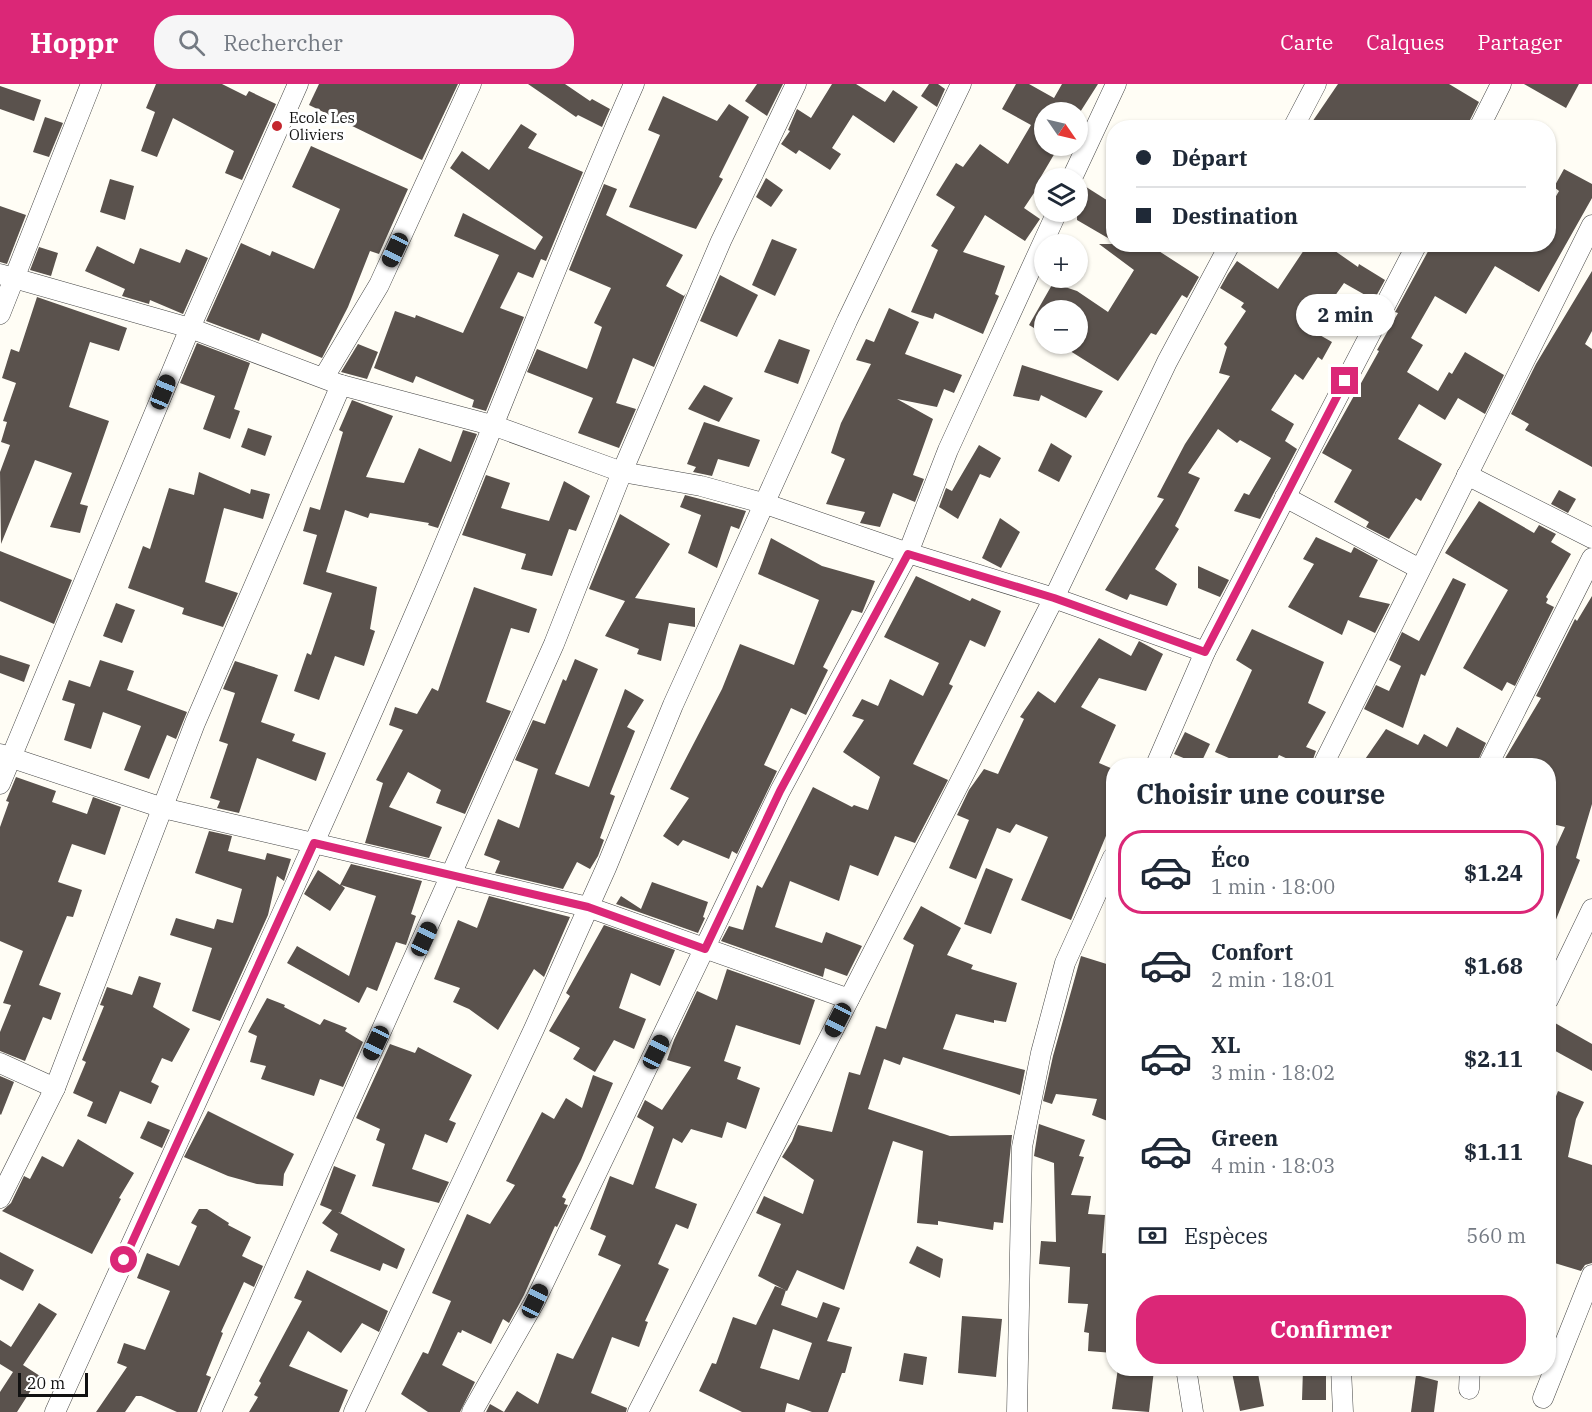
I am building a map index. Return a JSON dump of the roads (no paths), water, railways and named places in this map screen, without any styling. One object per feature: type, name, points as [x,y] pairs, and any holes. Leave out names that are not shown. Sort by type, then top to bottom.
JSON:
[{"type":"street","points":[[0,314],[8,276],[91,84]]},
{"type":"street","points":[[0,783],[5,756],[298,84]]},
{"type":"street","points":[[0,1198],[55,1088],[195,723],[333,381],[471,84]]},
{"type":"street","points":[[55,1412],[314,843],[495,426],[586,194],[634,84]]},
{"type":"street","points":[[211,1412],[452,877],[554,644],[622,472],[721,241],[796,84]]},
{"type":"street","points":[[354,1412],[588,907],[674,705],[847,321],[961,84]]},
{"type":"street","points":[[1077,168],[1116,84]]},
{"type":"street","points":[[1297,120],[1316,84]]},
{"type":"street","points":[[1483,120],[1501,84]]},
{"type":"street","points":[[472,1412],[535,1301],[780,791],[908,554],[948,450],[1052,222]]},
{"type":"street","points":[[1326,758],[1592,225]]},
{"type":"street","points":[[638,1412],[1054,598],[1167,362],[1226,252]]},
{"type":"street","points":[[1159,758],[1205,652],[1413,252]]},
{"type":"street","points":[[8,276],[190,328],[333,381],[495,426],[622,472],[701,486],[766,504],[908,554],[1054,598],[1205,652]]},
{"type":"street","points":[[1467,475],[1592,538]]},
{"type":"street","points":[[1285,497],[1420,569]]},
{"type":"street","points":[[1492,758],[1592,558]]},
{"type":"street","points":[[5,756],[163,808],[588,907],[849,999]]},
{"type":"street","points":[[1017,1412],[1022,1147],[1041,1053],[1065,963],[1106,872]]},
{"type":"street","points":[[1556,983],[1592,909]]},
{"type":"street","points":[[0,1063],[55,1088]]},
{"type":"street","points":[[1556,1365],[1592,1275]]},
{"type":"street","points":[[1187,1376],[1193,1412]]},
{"type":"street","points":[[1341,1376],[1343,1412]]},
{"type":"street","points":[[1469,1389],[1470,1376]]},
{"type":"street","points":[[1543,1398],[1552,1376]]},
{"type":"place","name":"Ecole Les Oliviers","points":[[277,126]]}]
